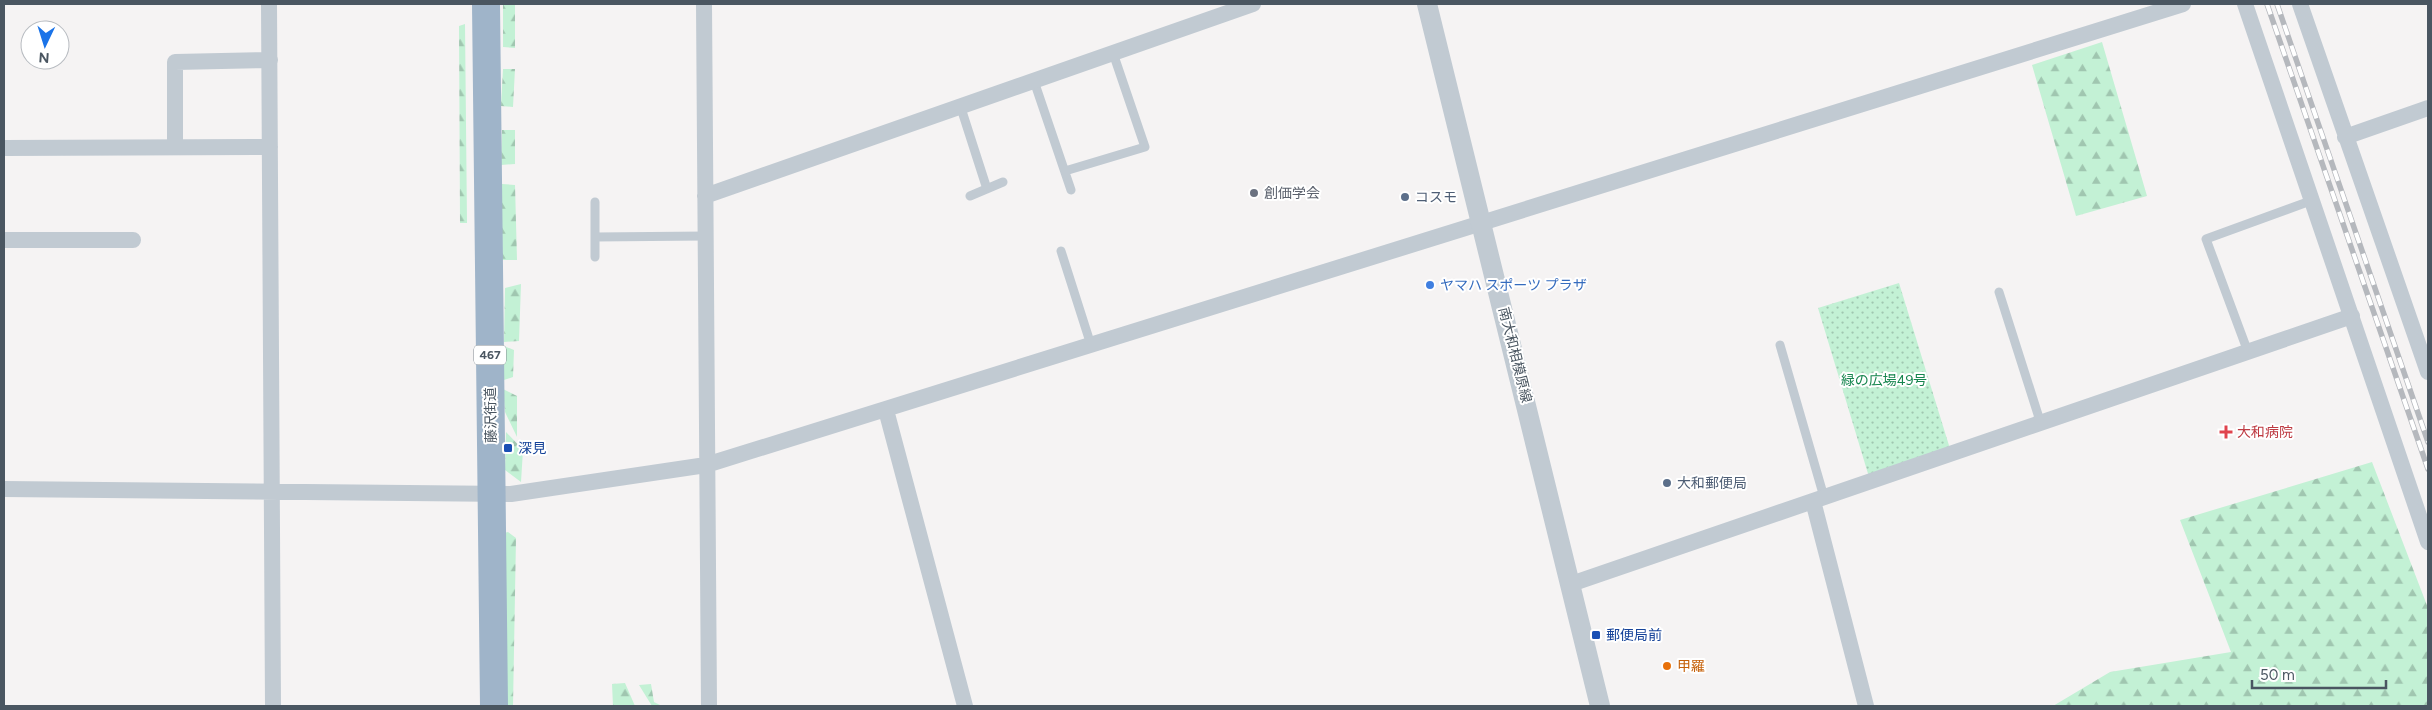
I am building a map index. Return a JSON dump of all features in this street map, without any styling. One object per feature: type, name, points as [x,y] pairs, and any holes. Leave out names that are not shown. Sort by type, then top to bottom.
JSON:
[{"type":"highway","name":"藤沢街道","points":[[486,4],[494,706]]},
{"type":"street","points":[[269,4],[273,492],[272,706]]},
{"type":"street","points":[[704,4],[709,706]]},
{"type":"street","points":[[705,196],[960,105],[1253,4]]},
{"type":"street","name":"南大和相模原線","points":[[1427,4],[1600,706]]},
{"type":"street","points":[[4,489],[511,494],[706,465],[2183,4]]},
{"type":"street","points":[[2245,4],[2428,542]]},
{"type":"street","points":[[2300,4],[2345,137],[2421,329],[2428,372]]},
{"type":"street","points":[[176,147],[175,62],[270,60]]},
{"type":"street","points":[[2345,137],[2428,108]]},
{"type":"street","points":[[4,148],[270,147]]},
{"type":"street","points":[[4,240],[133,240]]},
{"type":"street","points":[[1571,584],[2352,316]]},
{"type":"street","points":[[886,410],[965,706]]},
{"type":"street","points":[[1819,499],[1866,706]]},
{"type":"lane","points":[[1065,171],[1146,147],[1112,53]]},
{"type":"lane","points":[[1034,81],[1071,190]]},
{"type":"lane","points":[[960,105],[988,189]]},
{"type":"lane","points":[[970,196],[1003,182]]},
{"type":"lane","points":[[2248,352],[2206,239],[2313,200]]},
{"type":"lane","points":[[595,202],[595,257]]},
{"type":"lane","points":[[595,237],[706,236]]},
{"type":"lane","points":[[1061,251],[1091,345]]},
{"type":"lane","points":[[1999,292],[2041,424]]},
{"type":"lane","points":[[1780,346],[1819,499]]},
{"type":"green space","points":[[503,4],[515,4],[515,48],[503,47]]},
{"type":"green space","points":[[465,24],[467,223],[460,223],[459,26]]},
{"type":"green space","points":[[2102,42],[2147,196],[2076,216],[2032,65]]},
{"type":"green space","points":[[503,69],[515,69],[513,107],[501,106]]},
{"type":"green space","points":[[502,130],[515,130],[515,164],[501,165]]},
{"type":"green space","points":[[502,184],[515,185],[517,260],[500,260]]},
{"type":"green space","name":"緑の広場49号","points":[[1899,283],[1951,452],[1869,477],[1818,308]]},
{"type":"green space","points":[[521,284],[519,341],[504,342],[505,288]]},
{"type":"green space","points":[[504,346],[514,350],[513,377],[504,380]]},
{"type":"green space","points":[[503,389],[517,396],[517,437],[505,412]]},
{"type":"green space","points":[[506,432],[523,450],[521,482],[505,470]]},
{"type":"green space","points":[[2372,462],[2428,608],[2428,706],[2053,706],[2110,672],[2231,652],[2180,520]]},
{"type":"green space","points":[[508,532],[516,538],[513,706],[503,706],[500,534]]},
{"type":"green space","points":[[625,683],[635,706],[613,706],[612,684]]},
{"type":"green space","points":[[651,684],[654,702],[662,706],[652,706],[639,685]]},
{"type":"railway","points":[[2267,4],[2428,469]]},
{"type":"railway","points":[[2277,4],[2428,442]]},
{"type":"place","name":"創価学会","points":[[1254,193]]},
{"type":"place","name":"コスモ","points":[[1405,197]]},
{"type":"place","name":"ヤマハ スポーツ プラザ","points":[[1430,285]]},
{"type":"place","name":"大和病院","points":[[2226,432]]},
{"type":"place","name":"深見","points":[[508,448]]},
{"type":"place","name":"大和郵便局","points":[[1667,483]]},
{"type":"place","name":"郵便局前","points":[[1596,635]]},
{"type":"place","name":"甲羅","points":[[1667,666]]}]
